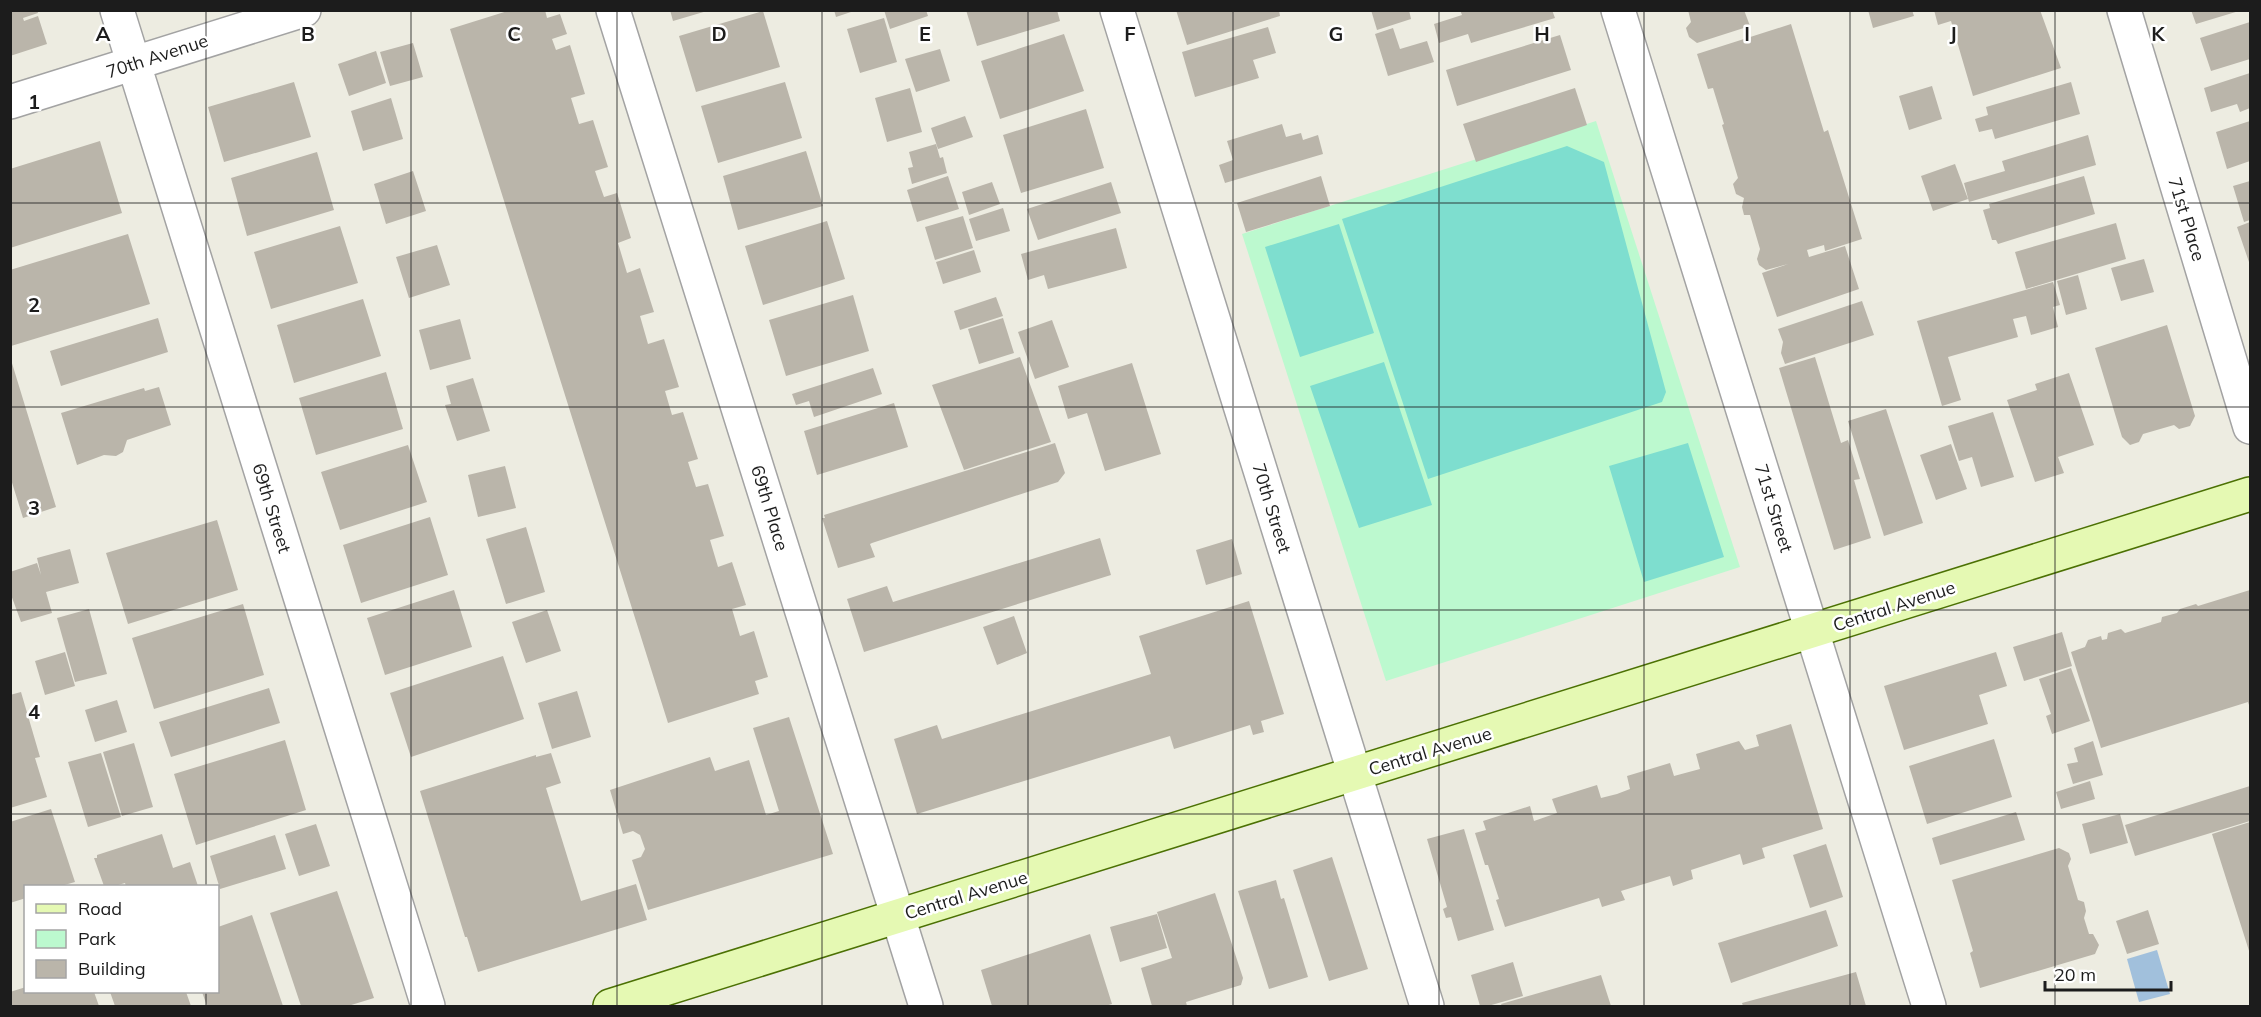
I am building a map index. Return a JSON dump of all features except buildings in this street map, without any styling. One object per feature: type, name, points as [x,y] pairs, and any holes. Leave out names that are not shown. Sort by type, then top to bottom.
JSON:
[{"type":"main road","name":"Central Avenue","points":[[610,1006],[2250,494]]},
{"type":"street","name":"69th Street","points":[[117,10],[428,1006]]},
{"type":"street","name":"70th Avenue","points":[[10,102],[304,10]]},
{"type":"street","name":"69th Place","points":[[613,10],[926,1006]]},
{"type":"street","name":"70th Street","points":[[1117,10],[1427,1006]]},
{"type":"street","name":"71st Street","points":[[1618,10],[1929,1006]]},
{"type":"street","name":"71st Place","points":[[2124,10],[2250,427]]},
{"type":"green space","points":[[1596,121],[1740,567],[1386,681],[1242,234]]},
{"type":"shaded area","points":[[1567,146],[1604,162],[1666,392],[1662,402],[1428,479],[1342,219]]},
{"type":"shaded area","points":[[1339,224],[1374,333],[1300,357],[1265,247]]},
{"type":"shaded area","points":[[1384,362],[1432,505],[1359,528],[1310,386]]},
{"type":"shaded area","points":[[1688,443],[1724,557],[1644,582],[1609,466]]},
{"type":"shaded area","points":[[2157,950],[2170,994],[2139,1002],[2127,959]]}]
